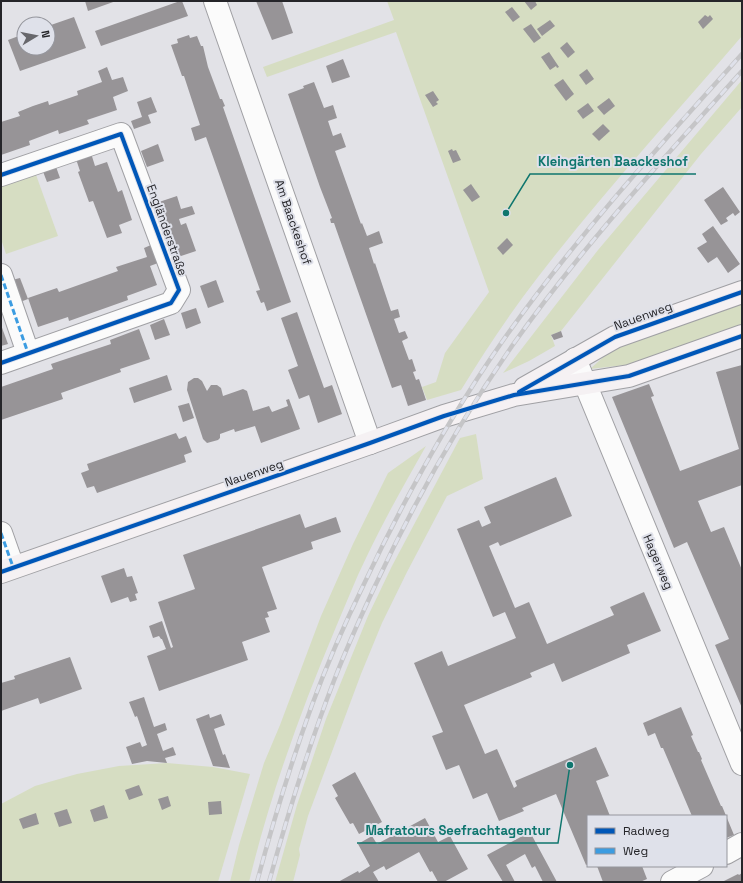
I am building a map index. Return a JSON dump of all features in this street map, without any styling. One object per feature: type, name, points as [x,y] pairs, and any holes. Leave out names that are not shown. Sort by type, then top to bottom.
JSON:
[{"type":"street","name":"Am Baackeshof","points":[[215,1],[370,443]]},
{"type":"street","name":"Engländerstraße","points":[[1,175],[121,134],[179,290],[171,303],[1,363]]},
{"type":"street","points":[[1,275],[28,353]]},
{"type":"street","name":"Nauenweg","points":[[514,395],[615,337],[742,292]]},
{"type":"street","name":"Nauenweg","points":[[7,570],[444,416],[514,395],[629,376],[742,336]]},
{"type":"street","name":"Hagerweg","points":[[575,359],[584,384],[742,764]]},
{"type":"street","points":[[1,533],[7,570]]},
{"type":"street","points":[[727,852],[742,844]]},
{"type":"street","points":[[672,882],[700,867]]},
{"type":"green space","points":[[387,1],[742,1],[742,36],[638,155],[562,246],[508,318],[461,390],[427,400],[422,387],[436,382],[445,353],[489,292],[396,32],[267,77],[263,67],[394,20]]},
{"type":"green space","points":[[742,80],[742,107],[701,154],[561,331],[551,335],[555,346],[529,361],[503,373],[598,250]]},
{"type":"green space","points":[[35,172],[58,236],[6,254],[1,239],[1,185]]},
{"type":"green space","points":[[742,302],[742,326],[634,364],[590,369],[618,344]]},
{"type":"green space","points":[[476,434],[483,479],[447,496],[407,572],[382,623],[361,674],[308,816],[299,849],[300,855],[293,882],[275,882],[297,805],[326,719],[368,616],[392,566],[460,438]]},
{"type":"green space","points":[[426,446],[362,566],[323,658],[287,753],[257,849],[249,882],[230,882],[239,845],[264,763],[321,616],[353,544],[388,473]]},
{"type":"green space","points":[[167,763],[213,767],[250,774],[218,882],[1,882],[1,804],[35,786],[77,774],[119,766]]},
{"type":"building","points":[[85,1],[116,1],[88,11]]},
{"type":"building","points":[[182,1],[188,16],[101,46],[95,31]]},
{"type":"building","points":[[256,1],[282,1],[293,33],[272,40]]},
{"type":"building","points":[[524,1],[535,1],[537,5],[531,10]]},
{"type":"building","points":[[512,7],[520,17],[513,22],[505,12]]},
{"type":"building","points":[[705,15],[708,17],[710,15],[713,19],[703,29],[698,22]]},
{"type":"building","points":[[74,17],[86,48],[20,71],[8,40],[16,37],[16,56],[56,56],[56,23]]},
{"type":"building","points":[[550,20],[555,26],[542,36],[537,29]]},
{"type":"building","points":[[531,24],[541,38],[534,43],[523,29]]},
{"type":"building","points":[[189,35],[190,38],[197,36],[201,46],[203,46],[208,67],[220,99],[222,99],[225,106],[223,107],[291,302],[267,311],[264,302],[261,303],[256,291],[260,290],[206,137],[195,141],[191,128],[200,125],[184,76],[182,76],[171,45],[178,43],[177,39]]},
{"type":"building","points":[[567,42],[575,52],[568,58],[560,48]]},
{"type":"building","points":[[549,52],[559,67],[557,68],[556,66],[550,70],[541,57]]},
{"type":"building","points":[[343,59],[350,77],[332,83],[326,66]]},
{"type":"building","points":[[107,67],[112,80],[123,77],[128,91],[113,97],[117,110],[87,120],[89,124],[59,134],[58,130],[29,141],[30,145],[1,155],[1,122],[20,116],[18,112],[33,106],[48,101],[49,105],[78,95],[77,91],[102,82],[98,71]]},
{"type":"building","points":[[587,69],[594,79],[586,85],[579,75]]},
{"type":"building","points":[[563,79],[574,94],[566,101],[554,85]]},
{"type":"building","points":[[314,82],[324,108],[333,105],[337,118],[328,121],[333,136],[341,133],[346,147],[335,151],[361,224],[362,223],[367,236],[379,231],[383,243],[369,248],[391,311],[398,309],[400,317],[394,319],[399,333],[405,331],[408,338],[402,341],[409,360],[412,359],[416,371],[413,372],[416,380],[419,379],[426,400],[408,406],[401,385],[392,388],[334,223],[331,223],[330,219],[332,218],[288,94],[304,88],[303,86]]},
{"type":"building","points":[[433,91],[439,100],[436,102],[438,104],[433,107],[425,95]]},
{"type":"building","points":[[151,97],[157,112],[148,115],[151,123],[134,129],[131,121],[142,117],[137,102]]},
{"type":"building","points":[[609,98],[615,106],[604,115],[597,107]]},
{"type":"building","points":[[588,103],[594,111],[583,119],[577,111]]},
{"type":"building","points":[[603,124],[610,131],[599,141],[592,134]]},
{"type":"building","points":[[158,144],[164,161],[147,167],[141,151]]},
{"type":"building","points":[[452,149],[453,151],[456,150],[461,160],[453,163],[448,151]]},
{"type":"building","points":[[90,150],[95,166],[107,162],[118,192],[122,190],[132,220],[119,225],[122,233],[107,238],[93,201],[89,202],[78,172],[80,171],[75,156]]},
{"type":"building","points":[[55,164],[60,178],[47,182],[42,169]]},
{"type":"building","points":[[471,184],[480,197],[472,202],[463,190]]},
{"type":"building","points":[[723,187],[740,212],[735,216],[733,213],[726,218],[728,221],[721,225],[704,200]]},
{"type":"building","points":[[177,196],[181,209],[192,206],[195,214],[179,219],[181,225],[186,223],[196,251],[178,257],[159,202]]},
{"type":"building","points":[[713,226],[740,264],[728,273],[717,257],[708,263],[697,248],[707,242],[702,234]]},
{"type":"building","points":[[507,238],[513,245],[503,255],[497,248]]},
{"type":"building","points":[[151,245],[158,263],[150,266],[157,285],[127,296],[128,300],[69,321],[68,317],[38,327],[28,298],[57,288],[59,292],[118,271],[116,267],[147,257],[144,248]]},
{"type":"building","points":[[20,278],[28,299],[20,302],[12,280]]},
{"type":"building","points":[[216,280],[224,302],[208,308],[200,286]]},
{"type":"building","points":[[196,308],[201,323],[186,329],[181,313]]},
{"type":"building","points":[[297,312],[324,388],[332,385],[342,414],[318,423],[309,395],[299,399],[288,370],[298,366],[281,318]]},
{"type":"building","points":[[164,319],[170,335],[155,340],[150,325]]},
{"type":"building","points":[[1,325],[8,344],[1,346]]},
{"type":"building","points":[[139,329],[150,359],[120,369],[121,372],[61,393],[63,399],[1,420],[1,387],[53,369],[51,364],[111,344],[110,340]]},
{"type":"building","points":[[561,331],[563,337],[554,340],[551,335]]},
{"type":"building","points":[[742,365],[742,485],[698,501],[711,532],[724,527],[742,570],[742,708],[715,645],[729,639],[687,542],[674,548],[612,397],[649,384],[654,396],[651,397],[680,471],[739,449],[716,372]]},
{"type":"building","points":[[167,375],[172,390],[134,403],[129,388]]},
{"type":"building","points":[[194,378],[198,378],[202,381],[207,391],[211,385],[217,385],[221,388],[223,396],[243,389],[247,391],[253,411],[269,406],[272,412],[288,406],[286,400],[289,399],[300,429],[261,443],[255,426],[235,432],[234,429],[220,434],[220,438],[218,440],[207,443],[203,439],[187,390],[188,382]]},
{"type":"building","points":[[189,403],[194,418],[183,422],[178,406]]},
{"type":"building","points":[[176,433],[179,439],[186,436],[192,452],[184,455],[186,462],[97,493],[94,486],[87,488],[81,473],[89,470],[87,464]]},
{"type":"building","points":[[556,477],[572,516],[500,546],[498,542],[489,546],[515,608],[529,602],[547,644],[614,615],[610,607],[644,592],[661,631],[627,645],[630,653],[562,682],[554,663],[530,673],[532,677],[464,705],[485,754],[497,749],[514,788],[517,786],[515,781],[596,747],[609,776],[596,781],[610,815],[587,815],[586,865],[556,794],[522,808],[524,811],[499,821],[487,793],[473,799],[459,765],[446,770],[432,736],[443,732],[414,663],[442,651],[448,666],[516,638],[505,612],[493,617],[457,529],[479,520],[482,527],[491,523],[484,507]]},
{"type":"building","points":[[300,514],[305,528],[336,517],[341,532],[311,542],[313,549],[262,567],[277,609],[267,612],[269,617],[265,618],[270,632],[242,642],[248,660],[159,691],[147,656],[166,649],[162,639],[159,636],[153,638],[149,626],[162,621],[171,648],[173,647],[158,602],[195,589],[183,555]]},
{"type":"building","points":[[124,568],[127,577],[132,576],[138,593],[135,594],[137,600],[130,602],[128,597],[111,603],[101,576]]},
{"type":"building","points":[[70,657],[82,689],[40,704],[38,698],[1,711],[1,683],[15,679],[14,676]]},
{"type":"building","points":[[144,697],[154,727],[165,723],[167,730],[157,734],[163,751],[173,747],[176,755],[165,758],[167,763],[147,761],[132,764],[126,747],[140,742],[142,747],[147,745],[137,716],[135,717],[129,702]]},
{"type":"building","points":[[681,707],[693,735],[691,736],[726,815],[692,815],[663,748],[661,748],[655,733],[648,736],[643,723]]},
{"type":"building","points":[[209,714],[210,718],[221,714],[225,725],[214,729],[223,755],[225,754],[230,768],[213,766],[196,719]]},
{"type":"building","points":[[355,772],[382,822],[359,834],[353,823],[350,824],[335,798],[338,796],[332,785]]},
{"type":"building","points":[[139,785],[143,795],[129,800],[125,790]]},
{"type":"building","points":[[168,796],[171,806],[162,810],[158,799]]},
{"type":"building","points":[[221,801],[222,814],[209,815],[208,802]]},
{"type":"building","points":[[104,805],[108,818],[94,822],[90,810]]},
{"type":"building","points":[[67,809],[72,823],[59,827],[54,813]]},
{"type":"building","points":[[36,813],[39,824],[23,829],[19,819]]},
{"type":"building","points":[[425,818],[438,842],[450,836],[468,869],[444,882],[438,882],[432,871],[430,872],[419,852],[386,870],[384,866],[373,872],[379,882],[338,882],[358,871],[359,873],[370,866],[358,844],[372,836],[377,844]]},
{"type":"building","points":[[727,818],[734,835],[727,838]]},
{"type":"building","points":[[530,832],[557,882],[543,882],[535,866],[532,868],[525,854],[506,865],[515,882],[503,882],[487,855]]},
{"type":"building","points":[[597,867],[642,867],[647,879],[640,882],[603,882]]},
{"type":"building","points":[[742,873],[742,882],[722,882],[738,874],[739,875]]},
{"type":"railway","points":[[257,882],[290,771],[312,705],[330,659],[379,552],[429,458],[484,368],[531,301],[589,228],[742,54]]},
{"type":"railway","points":[[269,882],[291,805],[325,703],[359,620],[422,493],[456,433],[512,346],[566,274],[623,205],[742,71]]},
{"type":"marked path","points":[[1,275],[28,353]]},
{"type":"marked path","points":[[1,533],[13,567]]},
{"type":"cycle path","points":[[1,175],[121,134],[179,290],[171,303],[1,363]]},
{"type":"cycle path","points":[[519,392],[615,337],[742,292]]},
{"type":"cycle path","points":[[1,572],[444,416],[514,395],[629,376],[742,336]]},
{"type":"place","name":"Kleingärten Baackeshof","points":[[506,213]]},
{"type":"place","name":"Mafratours Seefrachtagentur","points":[[570,765]]}]
